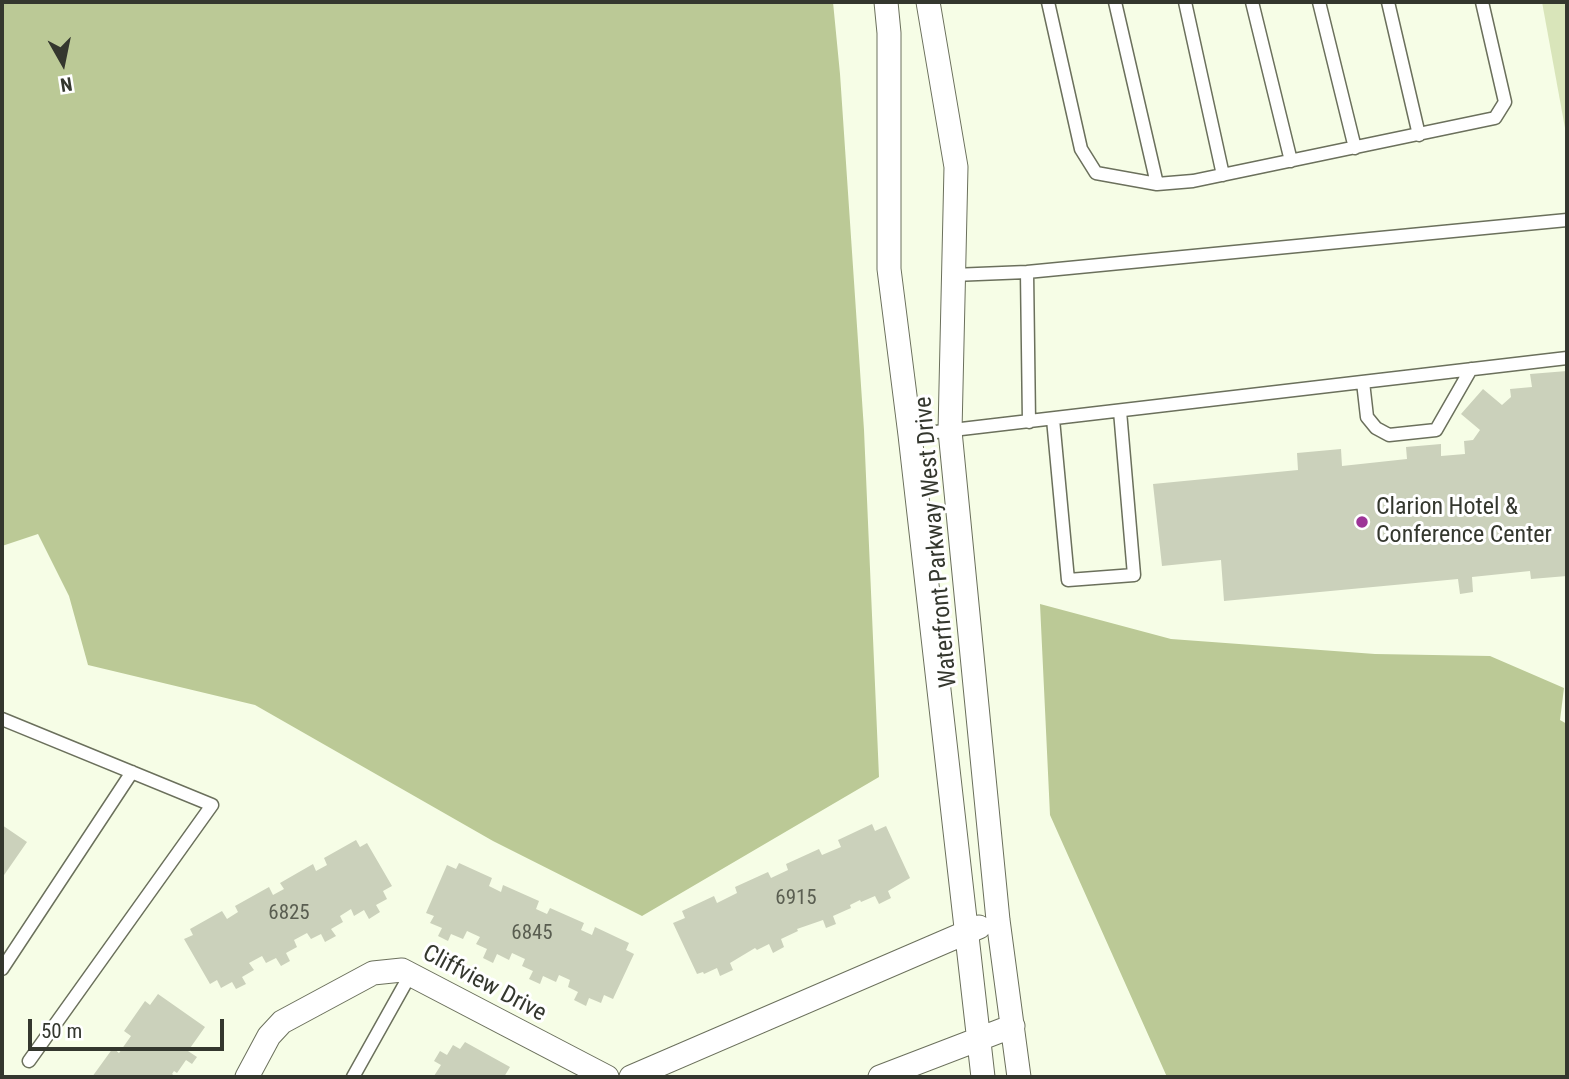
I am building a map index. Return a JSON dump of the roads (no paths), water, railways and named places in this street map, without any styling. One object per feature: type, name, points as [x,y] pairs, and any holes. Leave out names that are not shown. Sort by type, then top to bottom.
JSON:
[{"type":"street","name":"Waterfront Parkway West Drive","points":[[886,2],[889,33],[889,269],[983,1077]]},
{"type":"street","name":"Waterfront Parkway West Drive","points":[[928,2],[956,167],[950,431],[998,920],[1020,1077]]},
{"type":"street","points":[[631,1077],[966,931],[998,920]]},
{"type":"street","name":"Cliffview Drive","points":[[247,1077],[269,1036],[282,1022],[373,973],[401,970],[607,1077]]},
{"type":"street","points":[[880,1077],[1013,1026]]},
{"type":"lane","points":[[1048,2],[1081,149],[1096,173],[1157,184],[1194,181],[1495,118],[1505,102],[1482,2]]},
{"type":"lane","points":[[1115,2],[1157,184]]},
{"type":"lane","points":[[1185,2],[1223,175]]},
{"type":"lane","points":[[1252,2],[1291,161]]},
{"type":"lane","points":[[1319,2],[1354,148]]},
{"type":"lane","points":[[1388,2],[1419,135]]},
{"type":"lane","points":[[953,275],[1027,272],[1567,220]]},
{"type":"lane","points":[[1027,272],[1029,422]]},
{"type":"lane","points":[[910,435],[1567,358]]},
{"type":"lane","points":[[1363,382],[1367,417],[1376,428],[1389,435],[1436,430],[1471,369]]},
{"type":"lane","points":[[1053,419],[1068,580],[1134,575],[1120,411]]},
{"type":"lane","points":[[2,719],[212,805],[29,1061]]},
{"type":"lane","points":[[2,969],[132,772]]},
{"type":"lane","points":[[353,1077],[411,975]]},
{"type":"place","name":"Clarion Hotel & Conference Center","points":[[1362,522]]}]
